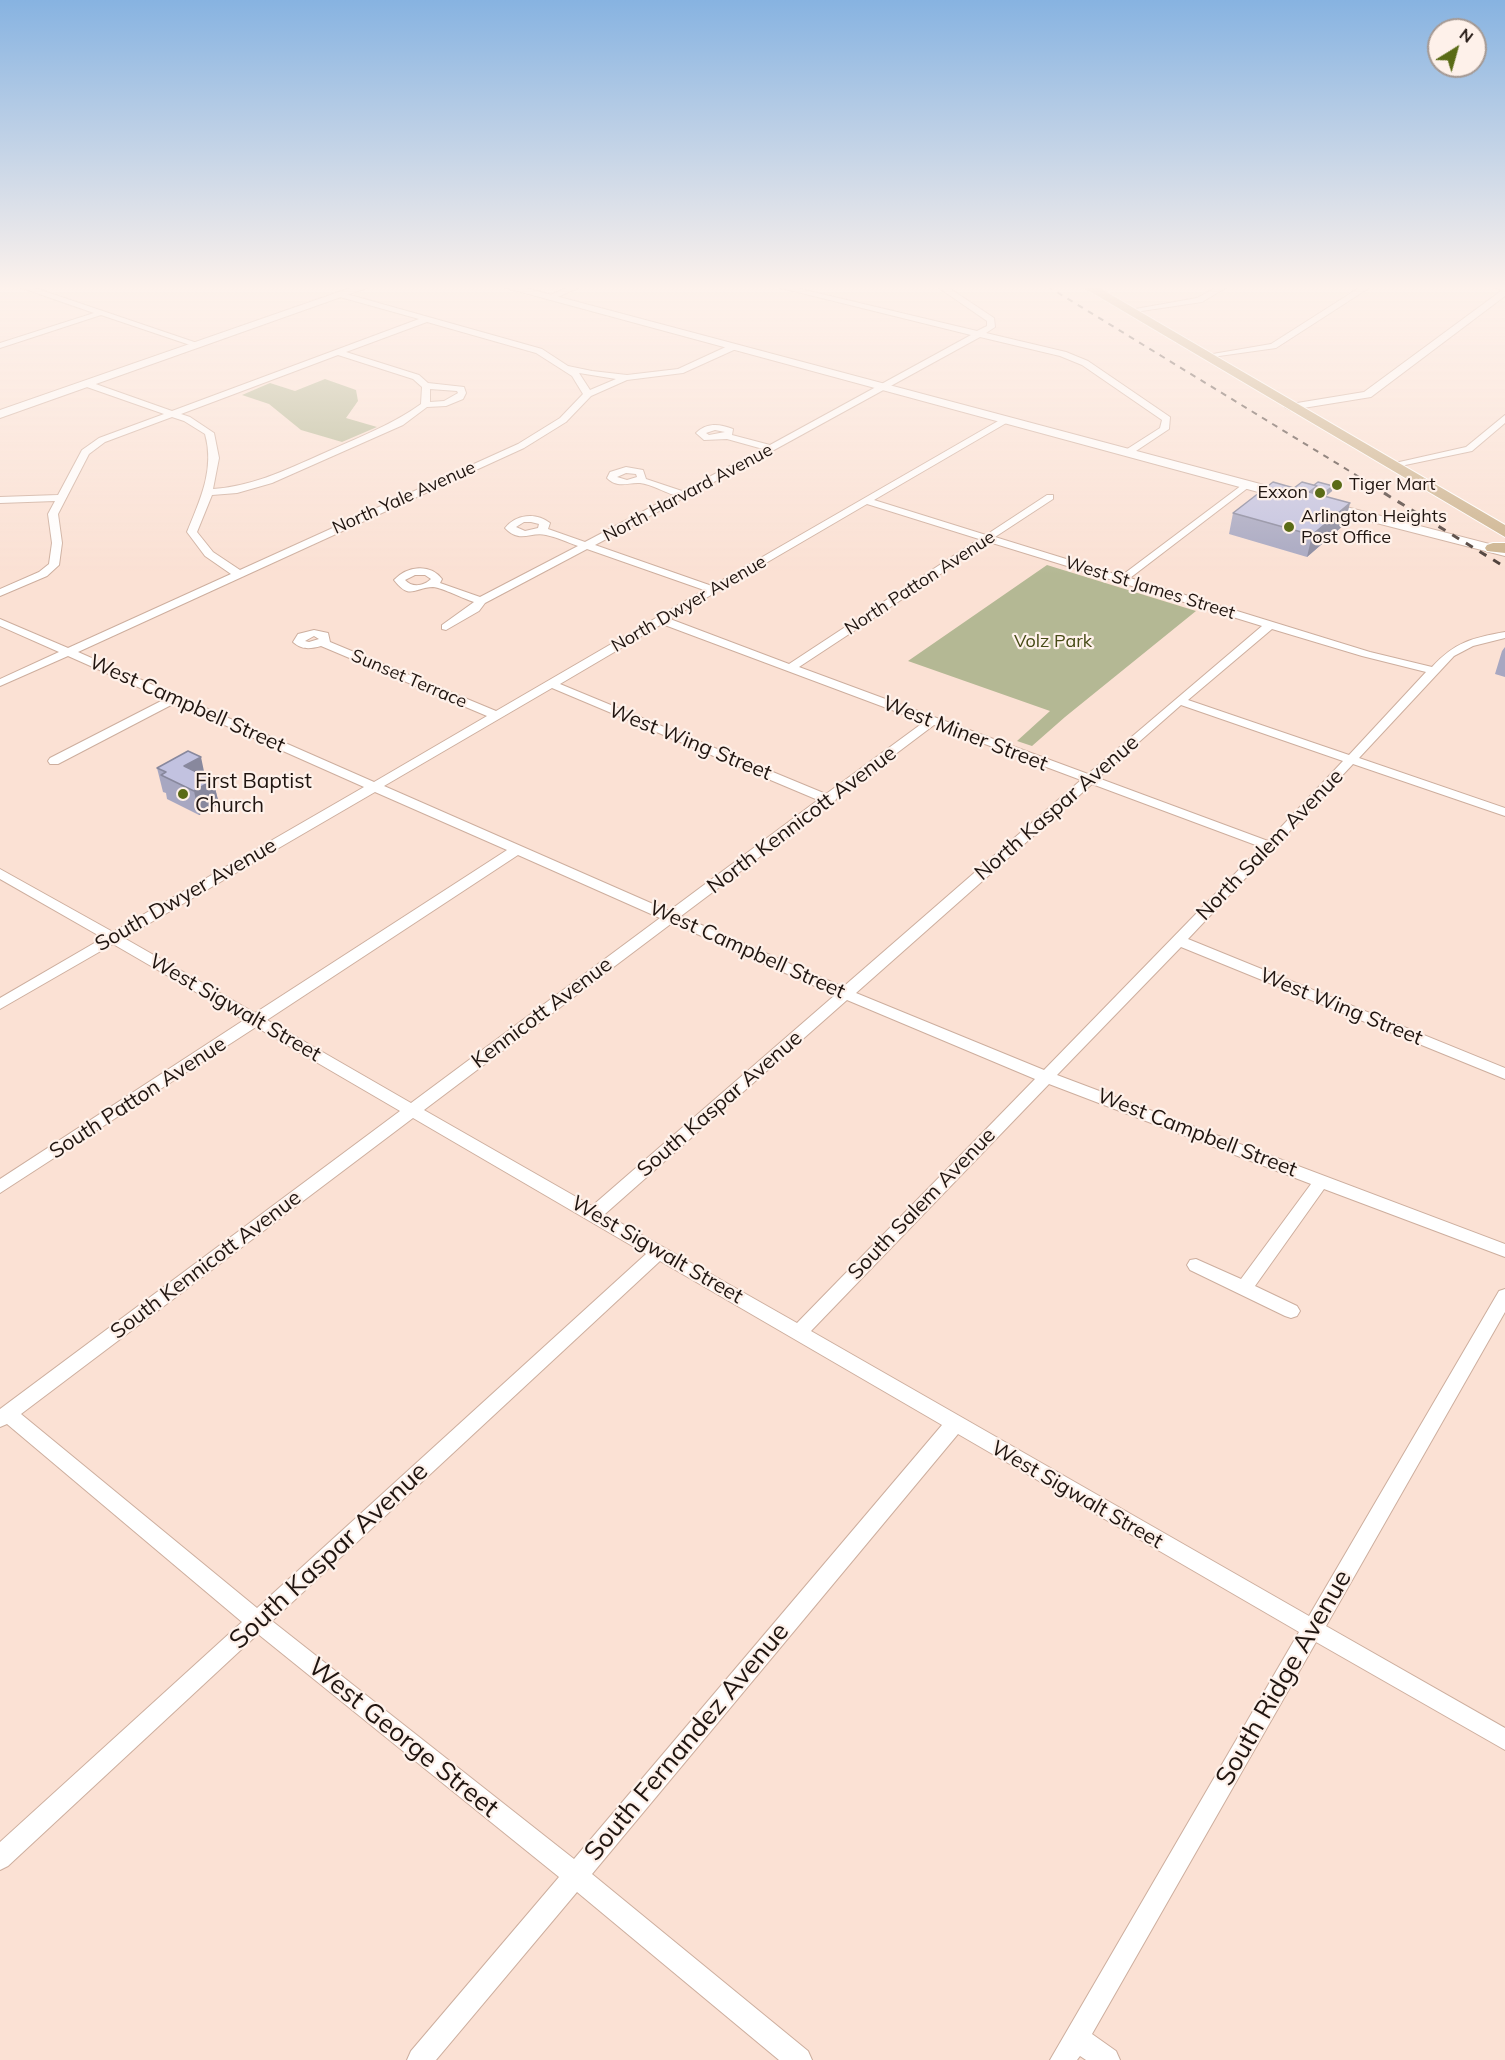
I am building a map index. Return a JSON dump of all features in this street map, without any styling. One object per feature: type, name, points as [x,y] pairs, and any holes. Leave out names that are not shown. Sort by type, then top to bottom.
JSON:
[{"type":"main road","points":[[0,414],[92,382]]},
{"type":"main road","points":[[862,382],[1502,551]]},
{"type":"main road","points":[[1249,382],[1505,532]]},
{"type":"street","points":[[0,593],[43,574],[54,565],[57,543],[53,514],[86,452],[93,446],[102,440],[170,413],[255,382]]},
{"type":"street","points":[[207,492],[237,490],[269,481],[400,423],[425,405],[446,403],[460,398],[462,393],[461,389],[426,386],[420,382]]},
{"type":"street","points":[[580,382],[588,394]]},
{"type":"street","name":"North Yale Avenue","points":[[0,683],[237,573],[521,446],[564,420],[588,394],[618,382]]},
{"type":"street","name":"North Harvard Avenue","points":[[446,627],[475,609],[481,601],[884,388],[890,382]]},
{"type":"street","points":[[1112,382],[1167,419],[1164,429],[1127,453]]},
{"type":"street","points":[[1291,407],[1367,395],[1384,382]]},
{"type":"street","points":[[87,384],[187,419],[209,433],[216,456],[207,492],[192,532],[209,554],[237,573]]},
{"type":"street","points":[[425,405],[426,386]]},
{"type":"street","points":[[1391,465],[1469,448],[1505,418]]},
{"type":"street","name":"North Dwyer Avenue","points":[[372,787],[1005,420]]},
{"type":"street","points":[[727,436],[771,448]]},
{"type":"street","points":[[640,480],[683,495]]},
{"type":"street","points":[[1123,579],[1246,484]]},
{"type":"street","name":"North Patton Avenue","points":[[790,668],[1050,497]]},
{"type":"street","points":[[0,500],[61,498]]},
{"type":"street","name":"West St James Street","points":[[866,501],[1366,654],[1435,671]]},
{"type":"street","points":[[542,530],[713,590]]},
{"type":"street","points":[[433,584],[481,601]]},
{"type":"street","name":"West Miner Street","points":[[661,620],[1270,846]]},
{"type":"street","name":"West Campbell Street","points":[[0,622],[846,994],[1046,1077],[1505,1251]]},
{"type":"street","name":"North Kaspar Avenue","points":[[846,994],[1179,701],[1270,625]]},
{"type":"street","name":"North Salem Avenue","points":[[1046,1077],[1270,846],[1456,648],[1505,635]]},
{"type":"street","name":"Sunset Terrace","points":[[322,643],[496,715]]},
{"type":"street","name":"West Wing Street","points":[[550,684],[830,800]]},
{"type":"street","points":[[54,761],[174,699]]},
{"type":"street","points":[[1179,701],[1505,813]]},
{"type":"street","name":"North Kennicott Avenue","points":[[672,918],[932,722]]},
{"type":"street","name":"South Dwyer Avenue","points":[[0,1004],[372,787]]},
{"type":"street","name":"South Patton Avenue","points":[[0,1187],[516,850]]},
{"type":"street","name":"West Sigwalt Street","points":[[0,873],[1505,1740]]},
{"type":"street","name":"Kennicott Avenue","points":[[412,1110],[672,918]]},
{"type":"street","name":"West Wing Street","points":[[1177,940],[1505,1074]]},
{"type":"street","name":"South Kaspar Avenue","points":[[594,1214],[846,994]]},
{"type":"street","name":"South Salem Avenue","points":[[799,1332],[1046,1077]]},
{"type":"street","name":"South Kennicott Avenue","points":[[4,1417],[412,1110]]},
{"type":"street","points":[[1244,1288],[1322,1180]]},
{"type":"street","name":"South Kaspar Avenue","points":[[0,1858],[658,1253]]},
{"type":"street","points":[[1196,1265],[1291,1311]]},
{"type":"street","name":"South Ridge Avenue","points":[[1063,2060],[1505,1296]]},
{"type":"street","name":"West George Street","points":[[4,1417],[575,1875],[799,2060]]},
{"type":"street","name":"South Fernandez Avenue","points":[[420,2060],[955,1424]]},
{"type":"street","points":[[1076,2038],[1107,2060]]},
{"type":"green space","points":[[317,382],[334,382],[356,390],[358,401],[346,418],[377,427],[342,442],[301,430],[269,404],[242,395],[270,383],[295,391]]},
{"type":"green space","name":"Volz Park","points":[[1047,565],[1196,611],[1032,746],[1017,741],[1050,711],[908,661]]},
{"type":"building","points":[[1273,482],[1294,488],[1302,482],[1317,486],[1309,492],[1350,503],[1312,535],[1233,513]]},
{"type":"building","points":[[1318,482],[1333,486],[1325,492],[1316,490],[1317,486],[1314,485]]},
{"type":"building","points":[[188,751],[201,757],[184,766],[213,780],[194,791],[161,775],[166,772],[157,768]]},
{"type":"railway","points":[[1204,382],[1387,494]]},
{"type":"railway","points":[[1384,493],[1505,567]]},
{"type":"place","name":"Tiger Mart","points":[[1337,485]]},
{"type":"place","name":"Exxon","points":[[1320,493]]},
{"type":"place","name":"Arlington Heights Post Office","points":[[1289,527]]},
{"type":"place","name":"First Baptist Church","points":[[183,794]]}]
